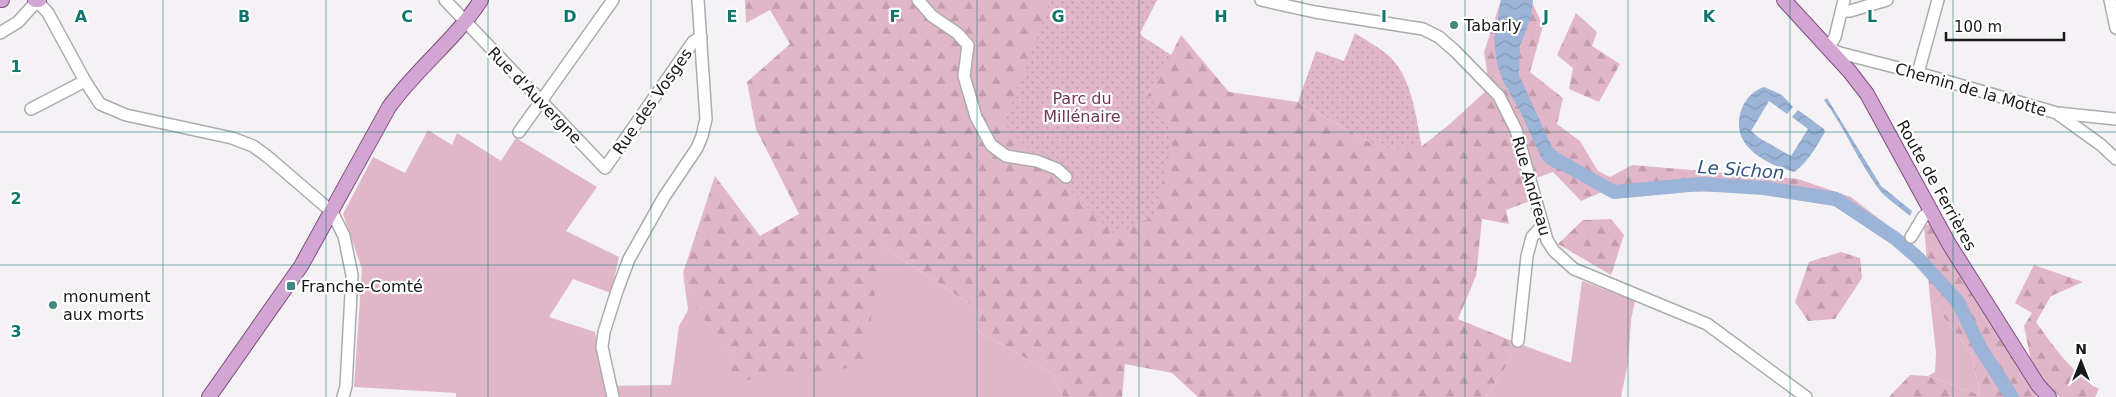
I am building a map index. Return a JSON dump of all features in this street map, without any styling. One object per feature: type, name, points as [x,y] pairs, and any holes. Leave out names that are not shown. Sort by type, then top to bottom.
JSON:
[{"type":"main road","points":[[209,397],[301,266],[388,106],[400,90],[466,22],[481,0]]},
{"type":"main road","name":"Route de Ferrières","points":[[1784,0],[1867,94],[1949,244],[2032,377],[2049,397]]},
{"type":"street","points":[[0,33],[18,22],[37,0],[48,13],[85,81],[100,104],[112,110],[232,138],[253,146],[332,212],[344,236],[352,275],[346,386],[343,397]]},
{"type":"street","name":"Rue d'Auvergne","points":[[445,0],[605,168]]},
{"type":"street","points":[[519,132],[613,0]]},
{"type":"street","points":[[613,393],[602,346],[604,332],[629,258],[664,197],[697,148],[706,119],[698,0]]},
{"type":"street","points":[[918,0],[932,16],[957,33],[968,45],[964,76],[976,117],[991,145],[1006,156],[1037,161],[1057,169],[1066,177]]},
{"type":"street","name":"Rue Andreau","points":[[1261,0],[1315,12],[1423,29],[1439,37],[1490,85],[1508,111],[1516,130],[1542,226],[1547,240],[1554,251],[1574,269],[1707,324],[1802,396]]},
{"type":"street","points":[[1843,5],[1850,12],[1887,0]]},
{"type":"street","points":[[1918,73],[1938,0]]},
{"type":"street","points":[[2110,0],[2116,28]]},
{"type":"street","points":[[1828,48],[1835,36],[1843,5]]},
{"type":"street","name":"Rue des Vosges","points":[[605,168],[693,42],[701,36]]},
{"type":"street","name":"Chemin de la Motte","points":[[1828,48],[1840,53],[1918,73],[2057,113],[2116,119]]},
{"type":"street","points":[[31,109],[85,81]]},
{"type":"street","points":[[2057,113],[2101,145],[2116,159]]},
{"type":"street","points":[[1911,237],[1922,217],[1930,210]]},
{"type":"street","points":[[1518,341],[1527,256],[1532,237],[1542,226]]},
{"type":"green space","points":[[745,0],[1157,0],[1140,33],[1143,37],[1171,55],[1181,35],[1229,92],[1298,102],[1380,148],[1422,146],[1451,123],[1487,90],[1507,122],[1530,201],[1506,210],[1509,224],[1482,219],[1476,276],[1458,319],[1512,341],[1512,357],[1486,397],[1198,397],[1172,373],[1125,364],[1122,397],[1063,397],[1052,373],[976,330],[982,312],[882,246],[864,366],[731,382],[730,354],[718,341],[697,308],[683,273],[715,176],[760,236],[799,214],[756,129],[747,82],[790,44],[770,10],[746,23]]},
{"type":"green space","name":"Parc du Millénaire","points":[[1051,0],[1157,0],[1140,33],[1143,37],[1171,55],[1148,95],[1174,138],[1154,216],[1115,235],[1004,124]]},
{"type":"green space","points":[[1501,0],[1531,0],[1543,26],[1530,72],[1563,98],[1557,124],[1580,141],[1598,171],[1610,177],[1632,165],[1798,179],[1851,197],[1903,237],[1898,247],[1834,206],[1748,192],[1604,191],[1581,201],[1553,172],[1536,178],[1512,110],[1488,78],[1484,52]]},
{"type":"green space","points":[[1576,13],[1597,32],[1592,46],[1620,64],[1599,102],[1569,89],[1573,68],[1557,55]]},
{"type":"green space","points":[[1355,33],[1385,52],[1400,69],[1413,101],[1422,147],[1380,148],[1298,102],[1316,51],[1344,61]]},
{"type":"green space","points":[[428,130],[452,145],[457,133],[501,161],[516,138],[597,187],[566,231],[619,257],[611,293],[573,279],[549,317],[595,332],[604,386],[671,385],[679,326],[688,310],[683,273],[703,316],[730,354],[882,246],[982,312],[976,330],[1052,373],[1063,397],[456,397],[456,393],[354,387],[362,269],[343,214],[373,157],[405,173]]},
{"type":"green space","points":[[1611,219],[1624,235],[1611,275],[1558,244],[1583,220]]},
{"type":"green space","points":[[1929,224],[2037,397],[1889,397],[1910,375],[1928,376],[1980,395],[1972,354],[1930,299],[1924,226]]},
{"type":"green space","points":[[1841,252],[1860,258],[1862,278],[1835,319],[1808,321],[1795,302],[1809,262]]},
{"type":"green space","points":[[2034,265],[2083,282],[2051,296],[2036,322],[2072,367],[2089,383],[2099,389],[2095,397],[2060,397],[2038,376],[2032,366],[2024,326],[2032,313],[2015,303]]},
{"type":"green space","points":[[1582,281],[1635,301],[1631,320],[1628,363],[1621,397],[1486,397],[1512,357],[1512,341],[1571,363]]},
{"type":"green space","points":[[1930,299],[1972,354],[1980,395],[1928,376],[1935,372],[1936,353]]},
{"type":"water","points":[[1501,0],[1533,0],[1531,17],[1520,46],[1519,75],[1552,147],[1567,161],[1559,171],[1542,159],[1520,111],[1503,81],[1497,64],[1494,39]]},
{"type":"water","points":[[1764,87],[1782,95],[1793,107],[1787,114],[1769,101],[1751,131],[1759,138],[1791,156],[1808,129],[1792,117],[1798,110],[1824,129],[1825,132],[1812,154],[1794,172],[1761,158],[1744,142],[1740,132],[1739,121],[1744,104],[1757,90]]},
{"type":"water","points":[[1827,98],[1881,186],[1912,211],[1910,216],[1878,188],[1824,100]]},
{"type":"waterway","name":"Le Sichon","points":[[1550,156],[1614,192],[1700,184],[1764,188],[1836,199],[1896,239],[1918,258],[1958,302],[1981,349],[2012,397]]},
{"type":"place","name":"Tabarly","points":[[1454,25]]},
{"type":"place","name":"Franche-Comté","points":[[291,286]]},
{"type":"place","name":"monument aux morts","points":[[53,305]]}]
